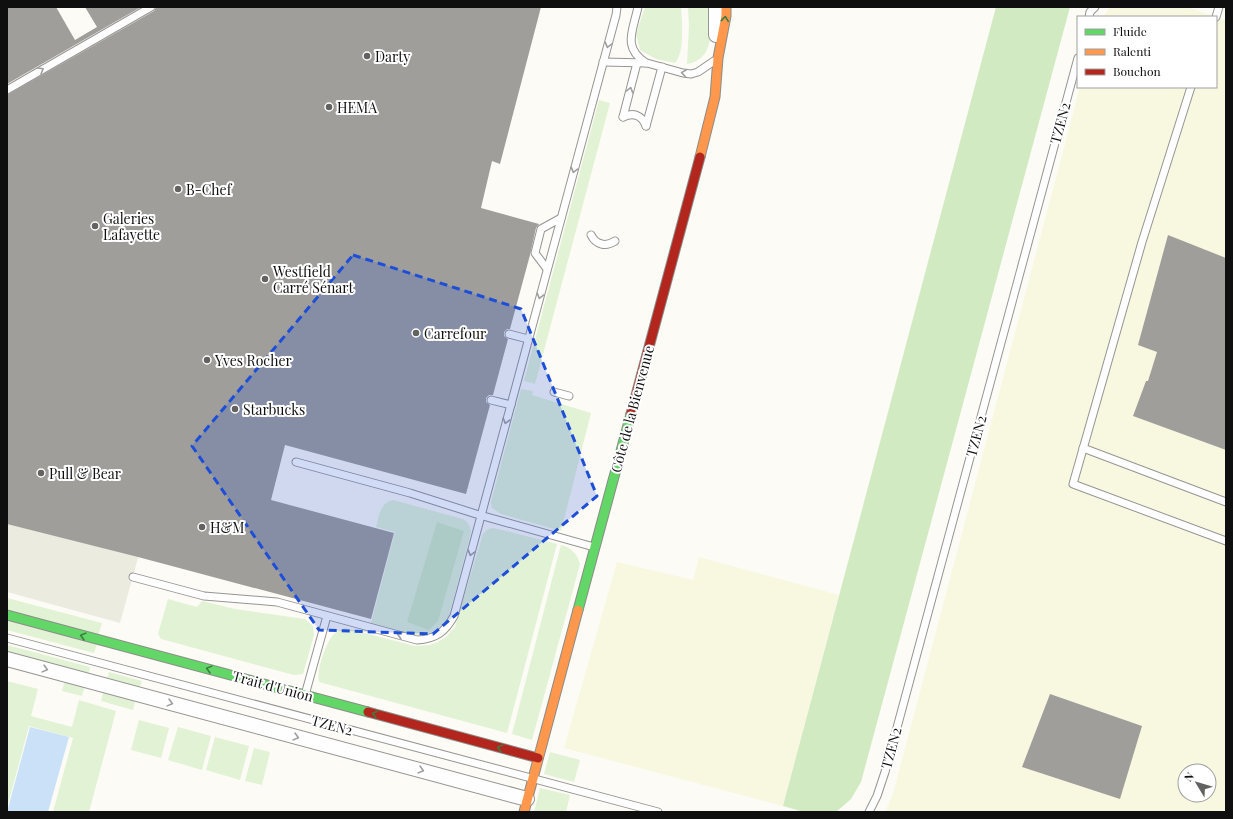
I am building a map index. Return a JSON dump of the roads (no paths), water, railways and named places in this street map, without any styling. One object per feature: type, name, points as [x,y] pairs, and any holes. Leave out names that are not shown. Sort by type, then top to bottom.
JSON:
[{"type":"street","name":"Côte de la Bienvenue","points":[[716,7],[718,58]]},
{"type":"street","name":"Côte de la Bienvenue","points":[[526,805],[709,124],[714,97],[718,58],[726,16],[726,7]]},
{"type":"street","name":"Trait d'Union","points":[[7,616],[538,758]]},
{"type":"street","points":[[7,659],[526,805]]},
{"type":"lane","points":[[7,90],[151,7]]},
{"type":"lane","points":[[133,577],[204,596],[277,602],[417,640],[430,639],[449,626],[454,616],[617,7]]},
{"type":"lane","points":[[638,7],[630,41],[635,54],[647,63]]},
{"type":"lane","points":[[1089,16],[1090,12],[1095,7]]},
{"type":"lane","points":[[603,62],[647,63],[691,74],[698,72],[718,58]]},
{"type":"lane","name":"TZEN2","points":[[869,812],[877,796],[885,772],[1077,62]]},
{"type":"lane","points":[[638,63],[623,117],[627,115],[635,115],[642,119],[646,126],[662,67]]},
{"type":"lane","points":[[1191,88],[1142,242],[1073,484],[1226,541]]},
{"type":"lane","points":[[547,269],[535,253],[541,229],[561,218]]},
{"type":"lane","points":[[591,235],[596,242],[602,244],[611,244],[615,241]]},
{"type":"lane","points":[[509,334],[528,339]]},
{"type":"lane","points":[[554,392],[569,396]]},
{"type":"lane","points":[[491,400],[511,405]]},
{"type":"lane","points":[[1083,448],[1226,502]]},
{"type":"lane","points":[[296,462],[410,493],[481,516],[595,547]]},
{"type":"lane","points":[[305,695],[326,616]]},
{"type":"lane","name":"TZEN2","points":[[7,638],[658,812]]},
{"type":"water","points":[[30,727],[69,737],[48,812],[7,812]]},
{"type":"place","name":"Darty","points":[[367,56]]},
{"type":"place","name":"HEMA","points":[[329,107]]},
{"type":"place","name":"B-Chef","points":[[178,189]]},
{"type":"place","name":"Galeries Lafayette","points":[[95,226]]},
{"type":"place","name":"Westfield Carré Sénart","points":[[265,279]]},
{"type":"place","name":"Carrefour","points":[[416,333]]},
{"type":"place","name":"Yves Rocher","points":[[207,360]]},
{"type":"place","name":"Starbucks","points":[[235,409]]},
{"type":"place","name":"Pull & Bear","points":[[41,473]]},
{"type":"place","name":"H&M","points":[[202,527]]}]
